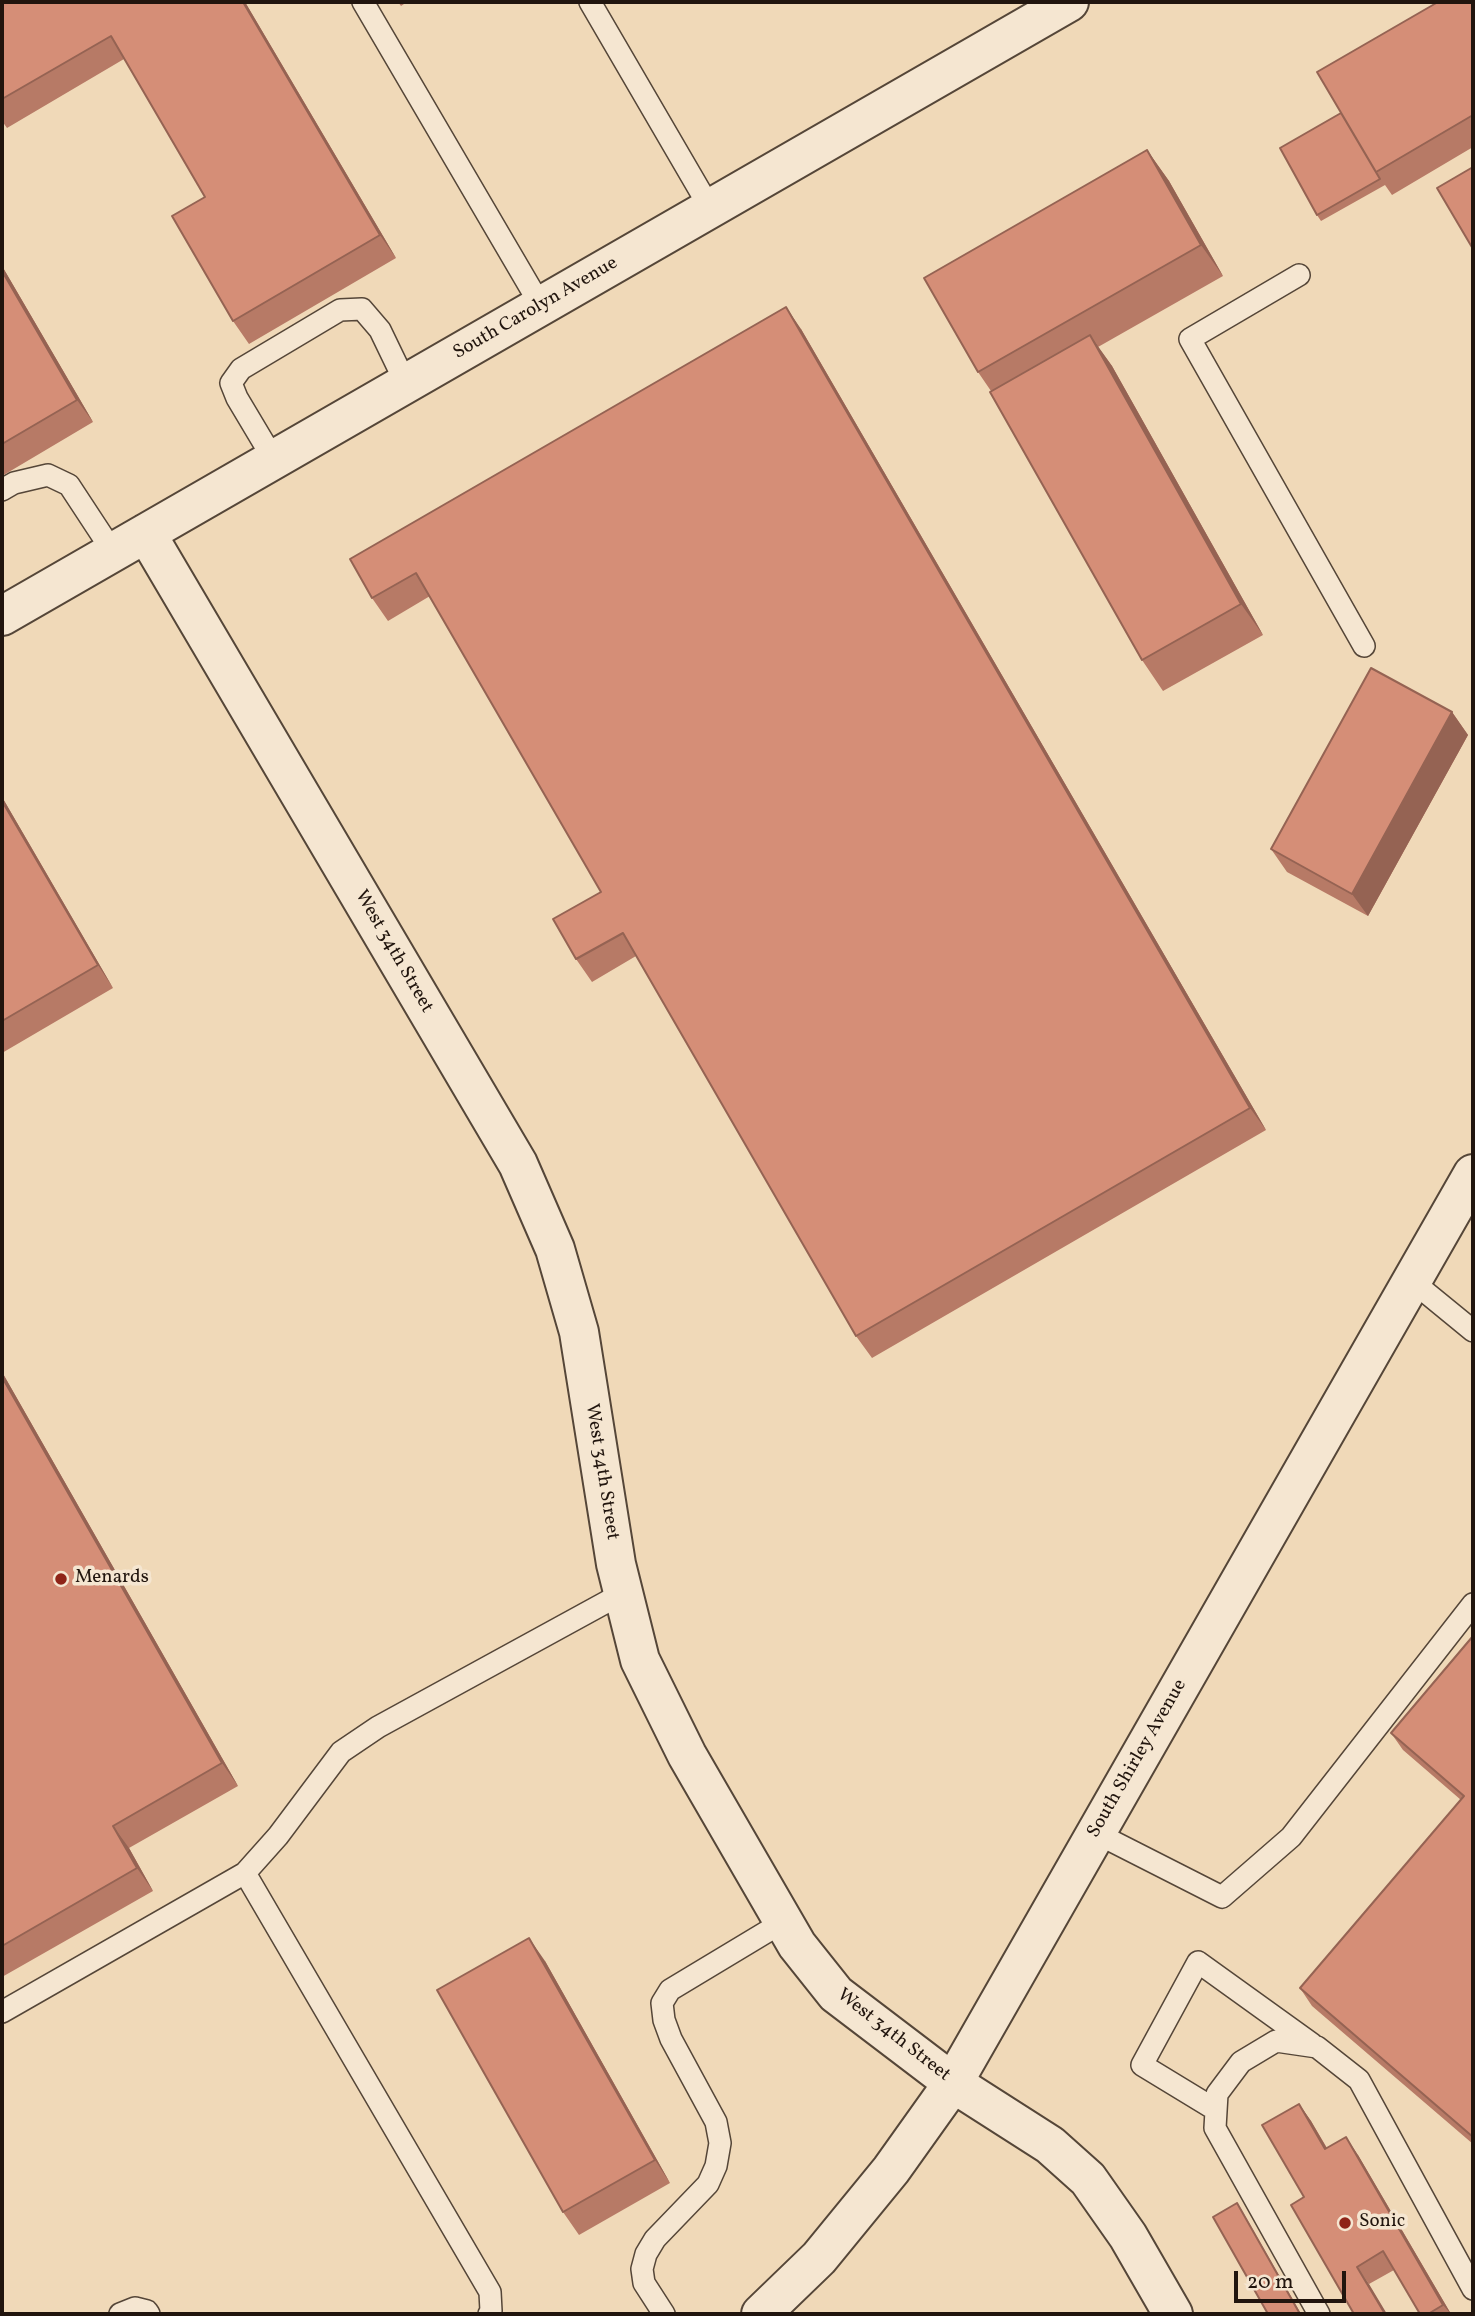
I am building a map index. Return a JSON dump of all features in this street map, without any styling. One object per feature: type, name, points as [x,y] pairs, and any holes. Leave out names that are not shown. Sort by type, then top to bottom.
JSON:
[{"type":"street","name":"South Carolyn Avenue","points":[[2,616],[1069,2]]},
{"type":"street","name":"West 34th Street","points":[[146,533],[518,1164],[555,1249],[579,1332],[616,1564],[640,1660],[687,1755],[783,1922],[797,1945],[836,1994],[953,2083],[1050,2145],[1088,2179],[1128,2236],[1172,2314]]},
{"type":"street","name":"South Shirley Avenue","points":[[761,2314],[819,2258],[891,2170],[953,2083],[1473,1174]]},
{"type":"lane","points":[[363,2],[541,306]]},
{"type":"lane","points":[[590,2],[710,208]]},
{"type":"lane","points":[[1299,275],[1190,339],[1364,646]]},
{"type":"lane","points":[[274,460],[231,383],[241,369],[340,310],[362,309],[380,330],[406,384]]},
{"type":"lane","points":[[2,490],[14,482],[48,475],[69,485],[113,552]]},
{"type":"lane","points":[[1412,1281],[1473,1331]]},
{"type":"lane","points":[[2,2012],[245,1873],[278,1836],[341,1752],[378,1727],[623,1593]]},
{"type":"lane","points":[[1096,1833],[1222,1897],[1291,1837],[1473,1604]]},
{"type":"lane","points":[[245,1873],[490,2291],[489,2314]]},
{"type":"lane","points":[[664,2314],[644,2283],[642,2269],[646,2254],[655,2239],[708,2184],[716,2166],[720,2143],[716,2122],[671,2039],[664,2020],[662,2003],[670,1990],[783,1922]]},
{"type":"lane","points":[[1216,2110],[1142,2065],[1198,1962],[1359,2080],[1473,2289]]},
{"type":"lane","points":[[1317,2047],[1276,2041],[1241,2062],[1217,2094],[1215,2128],[1320,2314]]},
{"type":"lane","points":[[120,2314],[135,2308],[149,2314]]},
{"type":"building","points":[[2,2],[243,2],[380,235],[233,321],[172,216],[205,197],[111,36],[2,99]]},
{"type":"building","points":[[1438,2],[1473,2],[1473,115],[1376,172],[1317,72]]},
{"type":"building","points":[[1341,113],[1380,179],[1317,215],[1280,148]]},
{"type":"building","points":[[1147,150],[1201,245],[978,372],[924,278]]},
{"type":"building","points":[[1473,167],[1473,249],[1437,188]]},
{"type":"building","points":[[2,271],[77,400],[2,444]]},
{"type":"building","points":[[786,307],[1250,1108],[856,1336],[623,933],[576,959],[553,919],[601,892],[416,573],[372,598],[350,559]]},
{"type":"building","points":[[1090,335],[1241,604],[1142,660],[990,392]]},
{"type":"building","points":[[1371,668],[1452,712],[1352,894],[1271,849]]},
{"type":"building","points":[[2,801],[98,965],[2,1021]]},
{"type":"building","name":"Menards","points":[[2,1377],[222,1763],[113,1826],[137,1868],[2,1946]]},
{"type":"building","points":[[1473,1636],[1473,2137],[1300,1988],[1464,1796],[1391,1733]]},
{"type":"building","points":[[529,1938],[655,2160],[563,2212],[437,1990]]},
{"type":"building","points":[[1299,2104],[1325,2149],[1346,2137],[1443,2305],[1428,2314],[1420,2314],[1383,2251],[1357,2267],[1385,2314],[1354,2314],[1291,2205],[1304,2197],[1262,2125]]},
{"type":"building","points":[[1237,2203],[1300,2314],[1268,2314],[1213,2217]]},
{"type":"place","name":"Menards","points":[[61,1579]]},
{"type":"place","name":"Sonic","points":[[1345,2223]]}]
